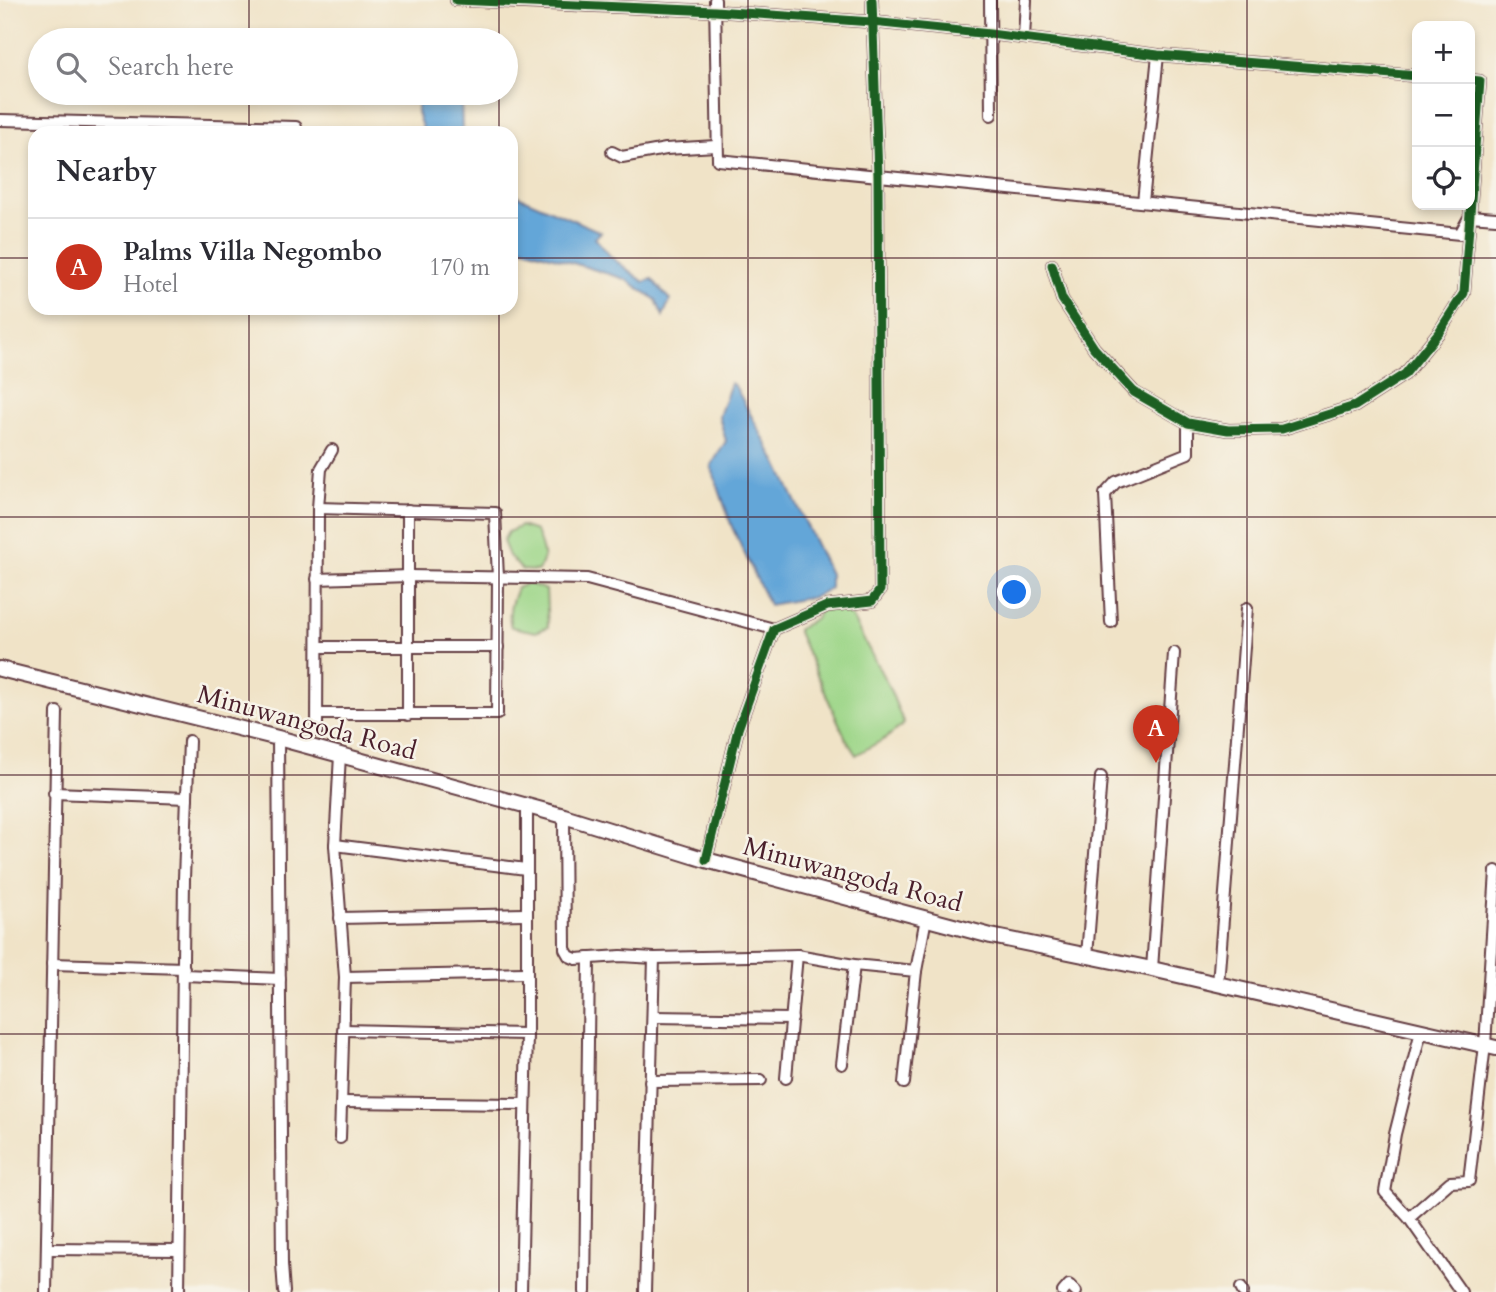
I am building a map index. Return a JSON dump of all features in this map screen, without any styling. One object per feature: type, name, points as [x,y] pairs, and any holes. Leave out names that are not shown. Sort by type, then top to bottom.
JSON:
[{"type":"main road","name":"Minuwangoda Road","points":[[0,669],[278,738],[564,816],[706,860],[991,936],[1152,969],[1490,1047]]},
{"type":"street","points":[[456,0],[715,5],[990,33],[1158,55],[1412,76]]},
{"type":"street","points":[[317,579],[408,576],[587,579],[775,629],[827,606],[872,601],[880,590],[878,176],[872,0]]},
{"type":"street","points":[[990,0],[992,115]]},
{"type":"street","points":[[1024,38],[1026,0]]},
{"type":"street","points":[[715,5],[718,159],[1460,234],[1470,216]]},
{"type":"street","points":[[1143,202],[1158,55]]},
{"type":"street","points":[[1052,265],[1062,299],[1094,348],[1133,393],[1188,423],[1227,430],[1282,429],[1355,406],[1405,374],[1439,332],[1464,293],[1480,81],[1475,80]]},
{"type":"street","points":[[0,120],[254,126]]},
{"type":"street","points":[[612,152],[622,157],[666,149],[716,146]]},
{"type":"street","points":[[1470,216],[1496,218]]},
{"type":"street","points":[[1111,622],[1105,494],[1116,482],[1188,453],[1188,423]]},
{"type":"street","points":[[317,731],[318,508],[321,469],[331,450]]},
{"type":"street","points":[[318,508],[495,513],[498,578],[497,714],[319,714]]},
{"type":"street","points":[[408,510],[408,715]]},
{"type":"street","points":[[1218,984],[1247,608]]},
{"type":"street","points":[[706,860],[738,729],[775,629]]},
{"type":"street","points":[[319,648],[498,647]]},
{"type":"street","points":[[1152,969],[1174,653]]},
{"type":"street","points":[[46,1292],[57,712]]},
{"type":"street","points":[[278,738],[282,1264],[285,1292]]},
{"type":"street","points":[[179,1292],[189,741]]},
{"type":"street","points":[[340,755],[335,845],[345,977],[340,1138]]},
{"type":"street","points":[[1087,956],[1101,777]]},
{"type":"street","points":[[54,793],[187,798]]},
{"type":"street","points":[[521,1292],[527,1034],[527,808]]},
{"type":"street","points":[[564,816],[565,949],[569,956],[576,959],[621,956],[653,958],[797,955],[854,965],[916,971]]},
{"type":"street","points":[[335,845],[526,869]]},
{"type":"street","points":[[1409,1218],[1450,1182],[1469,1181],[1490,1047],[1496,871]]},
{"type":"street","points":[[340,918],[525,915]]},
{"type":"street","points":[[904,1083],[916,971],[926,918]]},
{"type":"street","points":[[786,1078],[797,955]]},
{"type":"street","points":[[585,1292],[589,958]]},
{"type":"street","points":[[645,1292],[653,958]]},
{"type":"street","points":[[52,964],[280,979]]},
{"type":"street","points":[[842,1064],[854,965]]},
{"type":"street","points":[[345,977],[525,973]]},
{"type":"street","points":[[653,1017],[792,1019]]},
{"type":"street","points":[[343,1030],[527,1034]]},
{"type":"street","points":[[1421,1031],[1395,1134],[1385,1192],[1409,1218],[1461,1292]]},
{"type":"street","points":[[650,1081],[761,1080]]},
{"type":"street","points":[[342,1102],[525,1104]]},
{"type":"street","points":[[47,1248],[179,1250]]},
{"type":"street","points":[[1063,1292],[1069,1285],[1076,1292]]},
{"type":"green space","points":[[521,526],[536,531],[540,542],[543,562],[537,571],[522,570],[509,556],[503,541],[508,532]]},
{"type":"green space","points":[[528,583],[546,590],[548,627],[536,632],[511,627],[510,622],[517,588]]},
{"type":"green space","points":[[824,609],[849,612],[889,687],[904,724],[856,755],[846,739],[797,630]]},
{"type":"water","points":[[417,105],[461,105],[462,126],[422,126]]},
{"type":"water","points":[[518,196],[601,232],[595,238],[611,257],[644,282],[652,279],[670,300],[663,316],[656,300],[625,279],[518,246]]},
{"type":"water","points":[[731,383],[779,467],[830,574],[830,588],[814,597],[769,605],[732,527],[711,466],[726,441],[719,416]]},
{"type":"cycle path","points":[[456,0],[715,11],[872,22],[1158,55],[1412,76]]},
{"type":"cycle path","points":[[706,860],[738,729],[774,629],[827,606],[872,601],[880,590],[878,176],[872,0]]},
{"type":"cycle path","points":[[1052,265],[1062,299],[1094,348],[1134,392],[1188,423],[1228,430],[1282,429],[1355,406],[1405,374],[1439,332],[1464,293],[1480,81],[1475,80]]},
{"type":"place","name":"Palms Villa Negombo","points":[[1156,763]]}]
